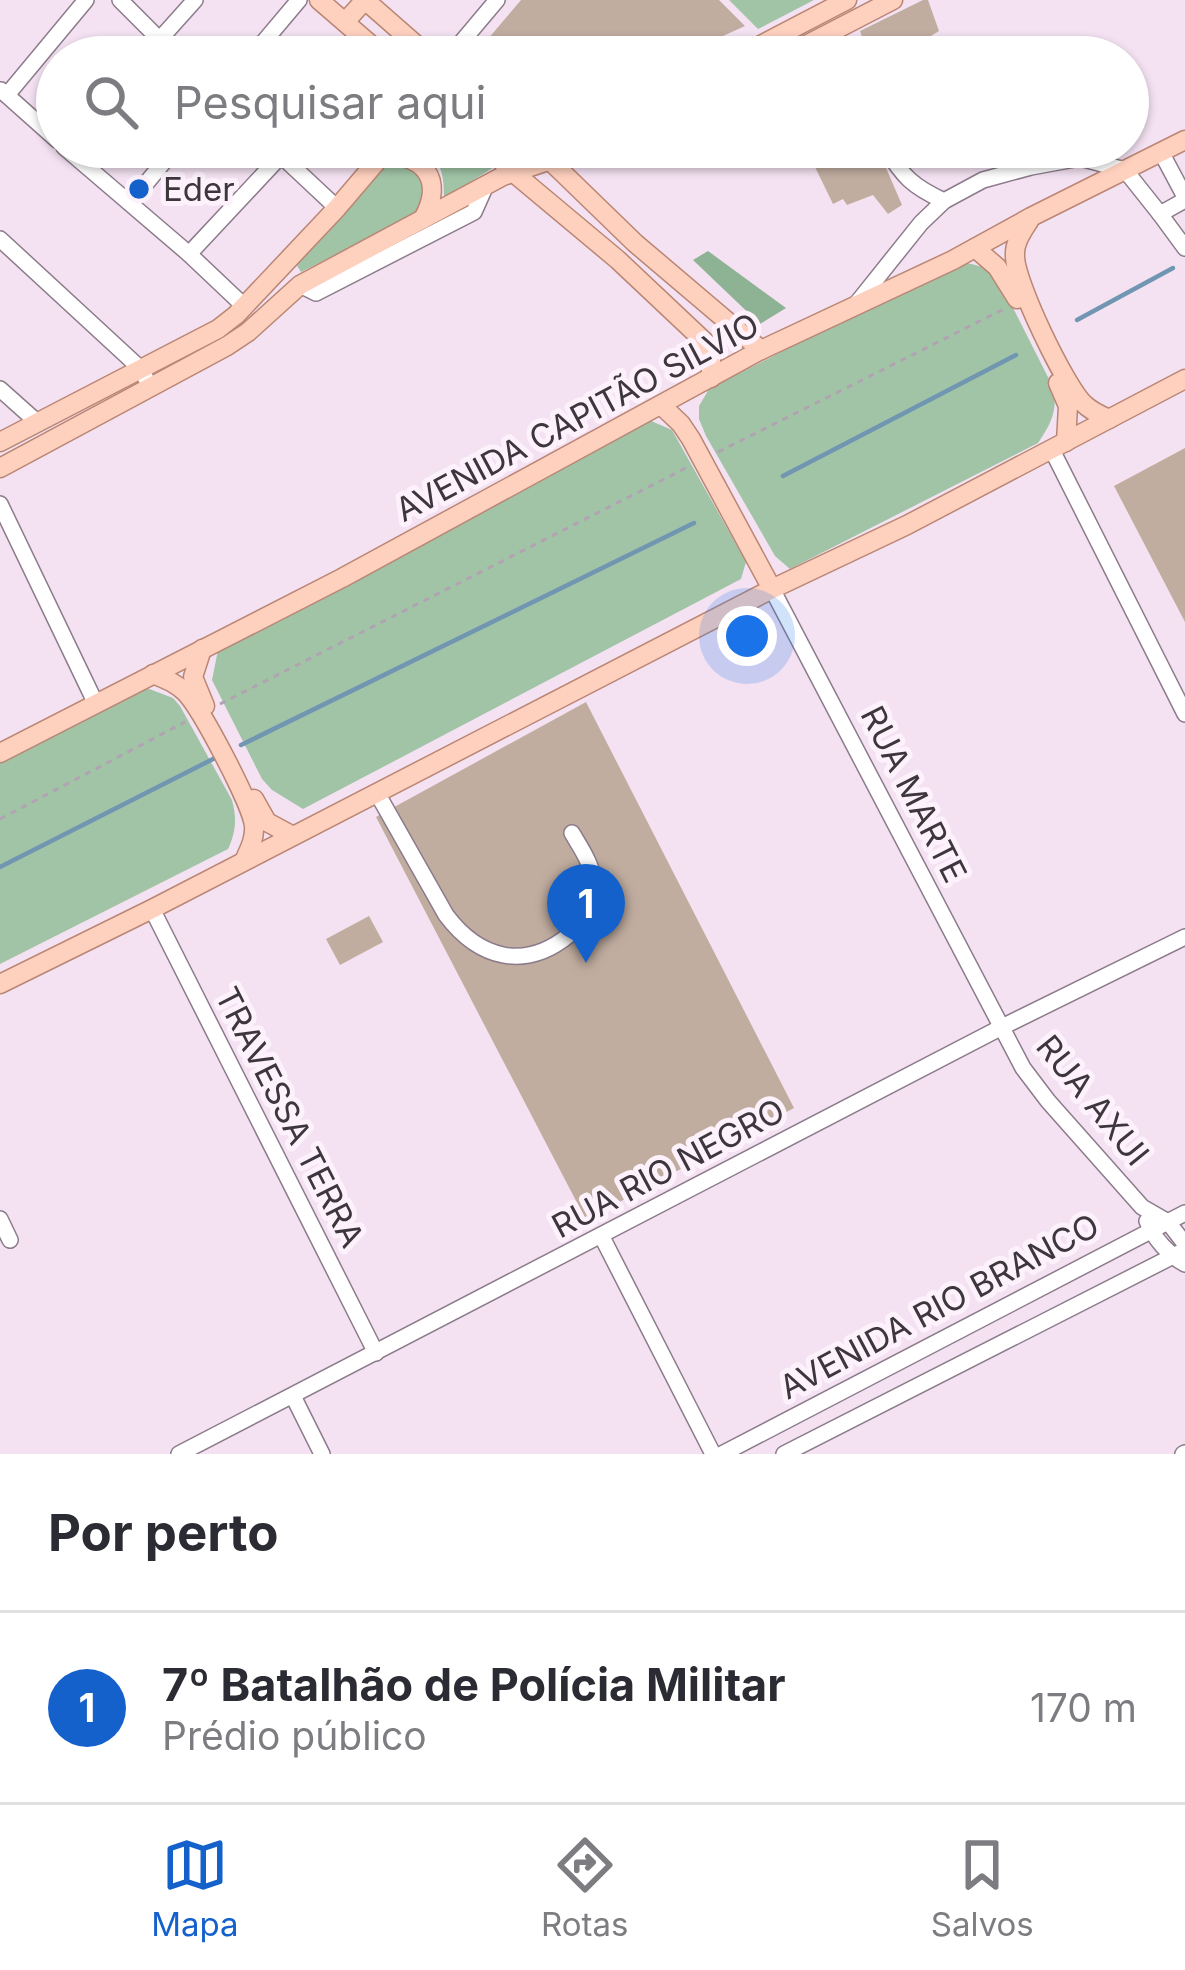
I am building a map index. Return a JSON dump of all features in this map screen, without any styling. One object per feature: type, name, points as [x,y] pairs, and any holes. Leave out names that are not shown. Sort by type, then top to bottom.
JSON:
[{"type":"main road","points":[[319,0],[343,12],[363,36]]},
{"type":"main road","points":[[343,12],[365,0],[406,36]]},
{"type":"main road","points":[[778,36],[847,0]]},
{"type":"main road","points":[[823,36],[892,0]]},
{"type":"main road","name":"AVENIDA CAPITÃO SILVIO","points":[[1149,158],[1185,140]]},
{"type":"main road","points":[[0,468],[218,329],[244,307],[370,168]]},
{"type":"main road","points":[[423,219],[431,204],[433,183],[424,168]]},
{"type":"main road","points":[[509,168],[618,260],[705,342],[712,378]]},
{"type":"main road","points":[[0,442],[37,422],[238,339],[300,284],[522,168]]},
{"type":"main road","points":[[557,168],[635,243],[761,350]]},
{"type":"main road","name":"AVENIDA CAPITÃO SILVIO","points":[[0,753],[342,578],[761,350],[976,248],[1129,168]]},
{"type":"main road","points":[[1031,217],[1015,249],[1018,275],[1072,388],[1086,407],[1108,419]]},
{"type":"main road","points":[[618,260],[635,243]]},
{"type":"main road","points":[[976,248],[1005,277],[1068,406],[1059,446]]},
{"type":"main road","points":[[0,984],[1185,379]]},
{"type":"main road","points":[[661,405],[682,424],[772,589]]},
{"type":"main road","points":[[202,649],[193,677],[203,713],[254,821],[244,862]]},
{"type":"main road","points":[[153,674],[180,687],[194,702],[267,823],[293,836]]},
{"type":"street","points":[[54,36],[86,0]]},
{"type":"street","points":[[120,0],[156,36]]},
{"type":"street","points":[[164,36],[195,0]]},
{"type":"street","points":[[269,36],[299,0]]},
{"type":"street","points":[[467,36],[497,0]]},
{"type":"street","points":[[833,31],[835,36]]},
{"type":"street","points":[[36,56],[4,92],[36,121]]},
{"type":"street","points":[[1160,214],[1185,199],[1161,152]]},
{"type":"street","points":[[89,168],[244,307]]},
{"type":"street","points":[[130,203],[159,168]]},
{"type":"street","points":[[189,254],[264,168]]},
{"type":"street","points":[[298,168],[337,208]]},
{"type":"street","points":[[897,168],[916,188],[944,201]]},
{"type":"street","points":[[854,307],[944,201],[982,180],[1034,168]]},
{"type":"street","points":[[1118,168],[1125,170],[1185,248]]},
{"type":"street","points":[[300,284],[316,293],[474,212],[486,184]]},
{"type":"street","points":[[0,238],[146,378]]},
{"type":"street","points":[[0,389],[37,422]]},
{"type":"street","points":[[1059,446],[1185,714]]},
{"type":"street","points":[[0,504],[96,704]]},
{"type":"street","name":"RUA MARTE","points":[[772,589],[1000,1028]]},
{"type":"street","points":[[377,793],[459,933],[501,955],[524,957],[550,949],[592,909],[594,886],[588,859],[572,833]]},
{"type":"street","name":"TRAVESSA TERRA","points":[[152,909],[376,1353]]},
{"type":"street","name":"RUA RIO NEGRO","points":[[179,1454],[1000,1028],[1185,937]]},
{"type":"street","name":"RUA AXUI","points":[[1000,1028],[1048,1100],[1142,1207],[1168,1222],[1182,1254]]},
{"type":"street","name":"RUA AXUI","points":[[1142,1207],[1150,1229],[1182,1254]]},
{"type":"street","name":"AVENIDA RIO BRANCO","points":[[722,1454],[1185,1213]]},
{"type":"street","points":[[0,1219],[10,1240]]},
{"type":"street","points":[[602,1237],[712,1454]]},
{"type":"street","name":"AVENIDA RIO BRANCO","points":[[784,1454],[1182,1254]]},
{"type":"street","points":[[293,1396],[322,1454]]},
{"type":"path","points":[[0,819],[1019,302]]},
{"type":"green space","points":[[729,0],[814,0],[758,29]]},
{"type":"green space","points":[[382,168],[423,173],[428,188],[420,212],[301,272],[294,261]]},
{"type":"green space","points":[[440,168],[492,168],[444,199]]},
{"type":"green space","points":[[708,251],[786,308],[760,324],[693,260]]},
{"type":"green space","points":[[956,262],[979,266],[998,278],[1054,389],[1054,411],[1046,430],[1038,443],[790,569],[775,556],[706,436],[699,406],[709,389]]},
{"type":"green space","points":[[649,420],[672,430],[746,562],[741,579],[303,809],[272,790],[212,680],[218,650]]},
{"type":"green space","points":[[144,687],[173,698],[180,706],[232,800],[235,825],[228,849],[0,964],[0,760]]},
{"type":"building","points":[[521,0],[719,0],[745,26],[723,36],[490,36]]},
{"type":"building","points":[[928,0],[939,31],[931,36],[862,36],[860,31]]},
{"type":"building","points":[[815,168],[886,168],[902,205],[888,214],[873,195],[847,205],[843,199],[833,204]]},
{"type":"building","points":[[1185,448],[1185,622],[1114,486]]},
{"type":"building","points":[[586,702],[794,1108],[586,1220],[376,817]]},
{"type":"building","points":[[369,916],[383,942],[340,965],[326,939]]},
{"type":"waterway","points":[[1077,320],[1173,268]]},
{"type":"waterway","points":[[783,476],[1016,355]]},
{"type":"waterway","points":[[241,745],[694,523]]},
{"type":"waterway","points":[[0,867],[215,758]]},
{"type":"place","name":"Eder","points":[[139,189]]},
{"type":"place","name":"7º Batalhão de Polícia Militar","points":[[586,963]]}]
